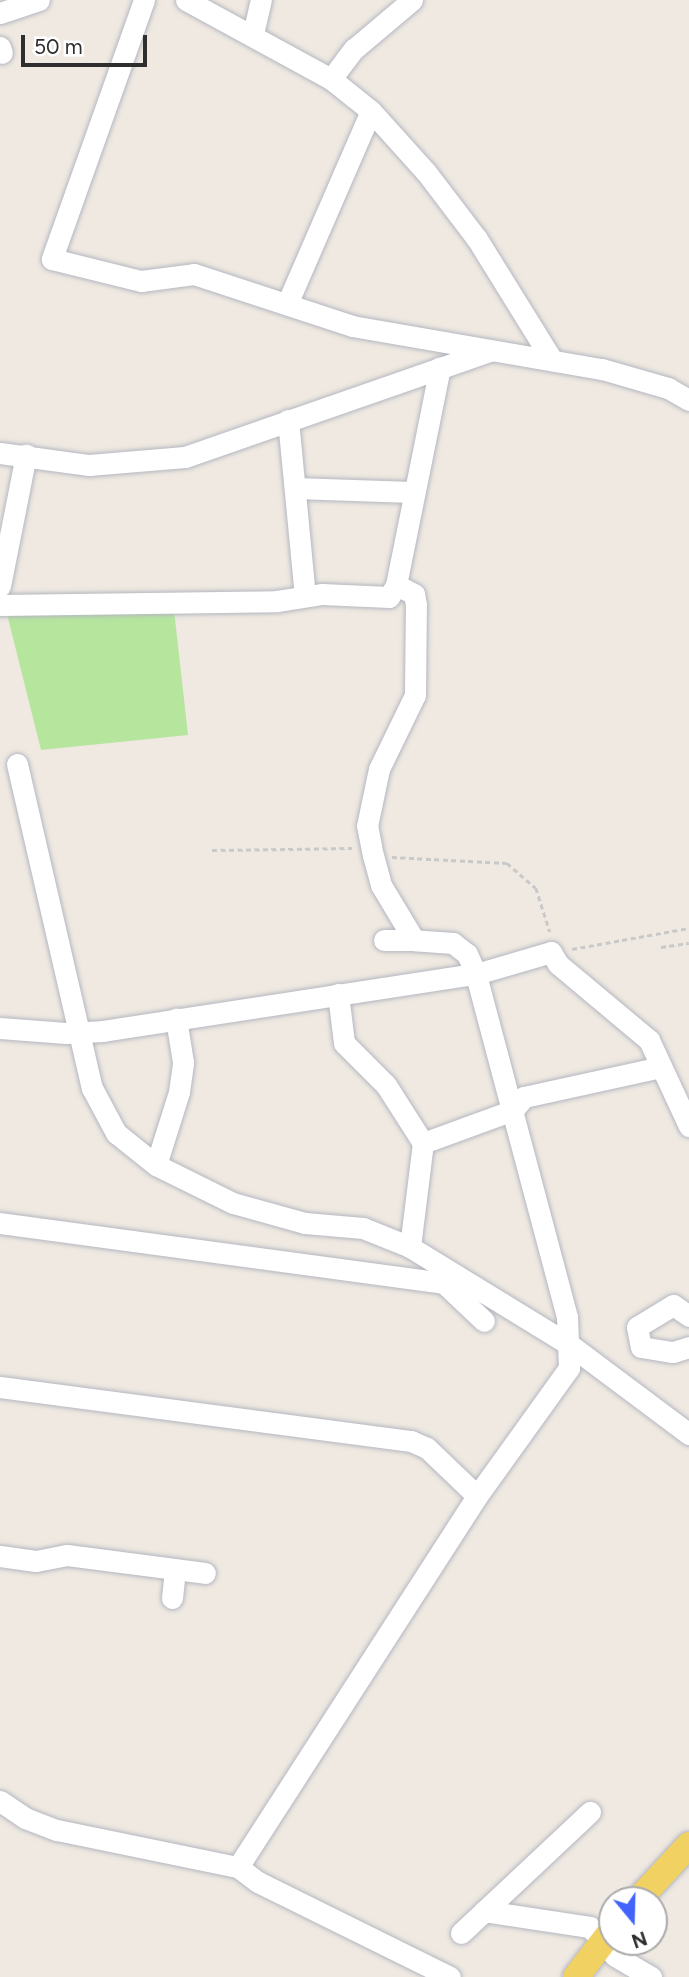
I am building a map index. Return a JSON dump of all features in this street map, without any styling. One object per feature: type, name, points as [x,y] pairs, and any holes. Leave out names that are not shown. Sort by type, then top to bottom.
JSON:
[{"type":"main road","points":[[651,1886],[689,1845]]},
{"type":"main road","points":[[576,1977],[598,1949]]},
{"type":"street","points":[[0,13],[39,0]]},
{"type":"street","points":[[144,0],[52,259],[141,281],[194,274],[352,326],[552,360],[668,388],[689,400]]},
{"type":"street","points":[[186,0],[253,34],[331,79],[370,111],[426,172],[477,239],[552,360]]},
{"type":"street","points":[[253,34],[261,0]]},
{"type":"street","points":[[331,79],[354,49],[412,0]]},
{"type":"street","points":[[287,304],[370,111]]},
{"type":"street","points":[[0,453],[89,465],[136,464],[185,457],[491,351]]},
{"type":"street","points":[[0,605],[277,601],[305,595],[389,597],[396,585],[412,492],[440,367]]},
{"type":"street","points":[[288,420],[305,595]]},
{"type":"street","points":[[0,586],[26,455]]},
{"type":"street","points":[[295,488],[412,492]]},
{"type":"street","points":[[396,585],[414,594],[416,605],[415,695],[379,768],[368,826],[381,885],[414,940]]},
{"type":"street","points":[[17,764],[82,1032],[92,1088],[107,1122],[156,1166],[233,1203],[305,1223],[363,1228],[410,1247],[570,1345],[689,1434]]},
{"type":"street","points":[[238,1867],[477,1496],[569,1368],[567,1317],[476,974],[467,954],[453,943],[384,940]]},
{"type":"street","points":[[0,1028],[82,1032],[476,974],[560,951],[558,964],[637,1027],[649,1040],[689,1126]]},
{"type":"street","points":[[338,994],[344,1043],[386,1085],[424,1143],[410,1247]]},
{"type":"street","points":[[156,1166],[179,1092],[183,1062],[176,1019]]},
{"type":"street","points":[[424,1143],[513,1111],[524,1097],[660,1067]]},
{"type":"street","points":[[0,1223],[444,1283],[484,1321]]},
{"type":"street","points":[[689,1316],[673,1305],[637,1326],[641,1347],[673,1352],[689,1347]]},
{"type":"street","points":[[0,1387],[411,1441],[427,1448],[477,1496]]},
{"type":"street","points":[[0,1556],[36,1561],[67,1555],[205,1573]]},
{"type":"street","points":[[172,1598],[175,1569]]},
{"type":"street","points":[[0,1801],[25,1818],[57,1830],[238,1867],[258,1882],[450,1977]]},
{"type":"street","points":[[461,1933],[590,1812]]},
{"type":"street","points":[[484,1911],[590,1927],[598,1931]]},
{"type":"street","points":[[617,1956],[651,1977]]},
{"type":"path","points":[[212,850],[349,847],[373,856],[507,863],[536,888],[552,941],[560,951],[689,928]]},
{"type":"path","points":[[661,947],[689,943]]},
{"type":"green space","points":[[174,610],[188,735],[41,750],[7,614]]}]
